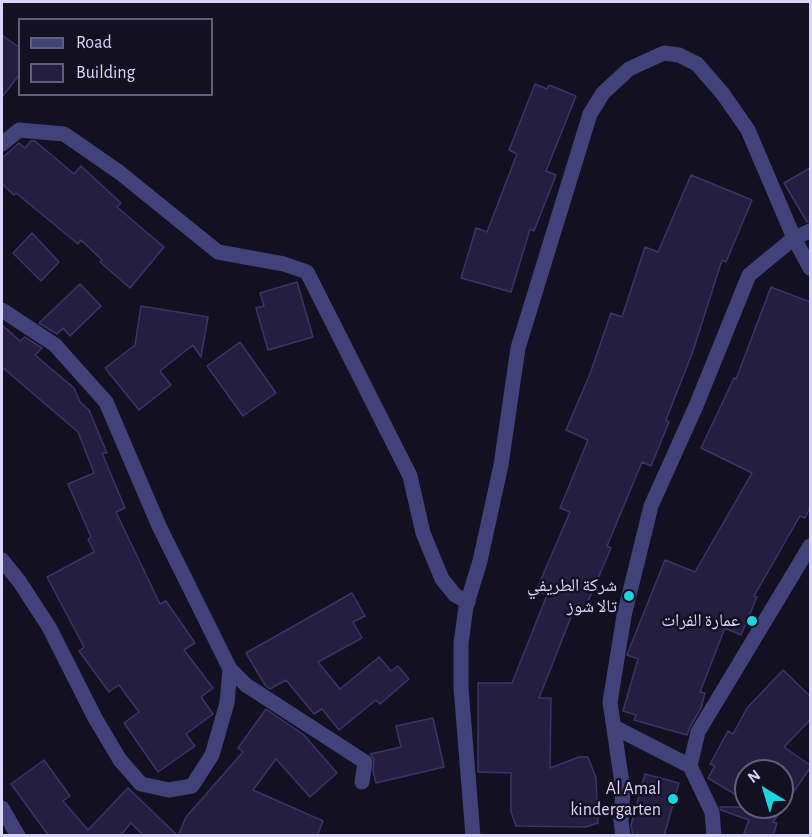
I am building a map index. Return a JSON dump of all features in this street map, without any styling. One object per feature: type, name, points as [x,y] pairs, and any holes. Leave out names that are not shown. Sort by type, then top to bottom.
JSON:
[{"type":"street","points":[[473,836],[461,688],[461,643],[468,602],[480,561],[501,465],[518,348],[590,114],[603,93],[629,69],[664,53],[679,55],[696,64],[723,94],[748,130],[794,238],[810,268]]},
{"type":"street","points":[[2,144],[19,130],[64,134],[118,172],[218,252],[284,264],[307,272],[410,476],[423,533],[442,579],[455,595],[468,602]]},
{"type":"street","points":[[622,836],[623,790],[610,702],[624,616],[651,506],[696,406],[749,275],[794,238],[810,231]]},
{"type":"street","points":[[2,310],[55,345],[106,402],[159,526],[230,669],[246,685],[365,762],[362,782]]},
{"type":"street","points":[[690,766],[698,732],[810,546]]},
{"type":"street","points":[[2,560],[20,581],[49,627],[95,718],[120,759],[141,784],[169,790],[192,786],[212,755],[227,703],[230,669]]},
{"type":"street","points":[[614,727],[690,766],[712,812],[714,836]]},
{"type":"street","points":[[2,813],[18,836]]},
{"type":"building","points":[[2,35],[18,47],[18,77],[2,97]]},
{"type":"building","points":[[535,84],[547,89],[549,85],[576,96],[546,171],[556,175],[534,231],[530,229],[511,292],[461,278],[476,228],[487,232],[517,154],[509,150]]},
{"type":"building","points":[[31,141],[35,141],[74,174],[81,166],[121,203],[117,207],[164,247],[130,288],[100,262],[102,260],[81,240],[78,244],[2,184],[2,158],[19,143],[25,148]]},
{"type":"building","points":[[810,168],[810,221],[807,222],[784,183]]},
{"type":"building","points":[[691,175],[752,200],[726,262],[722,260],[693,351],[666,420],[669,422],[651,466],[642,462],[607,546],[611,548],[584,611],[575,607],[539,698],[551,698],[550,768],[579,757],[588,757],[596,778],[598,823],[586,827],[516,826],[511,812],[511,773],[478,772],[478,683],[512,683],[547,595],[536,591],[570,512],[560,508],[588,440],[566,430],[590,374],[611,313],[622,317],[645,247],[658,252]]},
{"type":"building","points":[[32,233],[59,262],[41,281],[13,253]]},
{"type":"building","points":[[297,282],[313,337],[268,350],[256,308],[264,306],[260,293]]},
{"type":"building","points":[[80,284],[101,306],[70,336],[63,328],[57,334],[39,323]]},
{"type":"building","points":[[771,287],[810,302],[810,508],[805,518],[800,516],[754,596],[757,597],[741,635],[725,628],[700,692],[705,693],[701,708],[687,735],[634,720],[636,715],[623,711],[638,659],[627,655],[665,560],[695,572],[752,473],[701,448],[734,378],[736,379]]},
{"type":"building","points":[[141,306],[208,317],[201,357],[193,345],[160,371],[171,385],[139,410],[105,368],[135,345]]},
{"type":"building","points":[[2,325],[20,341],[25,337],[42,348],[35,355],[74,388],[80,402],[89,410],[107,453],[102,453],[125,508],[116,512],[160,604],[166,601],[195,643],[184,650],[213,688],[201,697],[213,714],[186,734],[195,746],[158,772],[124,723],[139,712],[119,685],[109,692],[79,651],[84,647],[47,577],[94,552],[88,539],[91,537],[68,484],[94,473],[78,432],[2,367]]},
{"type":"building","points":[[240,342],[276,393],[243,416],[207,366]]},
{"type":"building","points":[[352,593],[365,616],[353,622],[362,638],[318,662],[340,689],[379,657],[391,671],[398,666],[409,679],[380,704],[376,700],[339,730],[322,709],[314,714],[286,680],[270,689],[265,685],[246,653]]},
{"type":"building","points":[[783,670],[810,696],[810,720],[784,747],[810,765],[794,791],[794,759],[734,759],[734,794],[708,778],[715,766],[710,764],[728,731],[733,734],[747,708]]},
{"type":"building","points":[[266,709],[304,735],[337,773],[310,797],[276,759],[253,790],[323,821],[317,836],[178,836],[186,817],[243,752],[238,748]]},
{"type":"building","points":[[433,718],[444,767],[376,783],[373,771],[374,759],[370,754],[401,747],[396,726]]},
{"type":"building","points":[[44,760],[70,796],[63,801],[88,830],[128,788],[178,836],[144,836],[131,823],[120,836],[49,836],[11,784]]},
{"type":"building","points":[[645,774],[679,783],[664,836],[633,836],[631,825]]},
{"type":"building","points":[[720,807],[734,807],[734,815],[721,810]]},
{"type":"building","points":[[746,819],[775,819],[773,822],[777,823],[773,836],[743,836],[749,820]]},
{"type":"place","name":"شركة الطريفي تالا شوز","points":[[629,596]]},
{"type":"place","name":"عمارة الفرات","points":[[752,621]]},
{"type":"place","name":"Al Amal kindergarten","points":[[673,799]]}]
